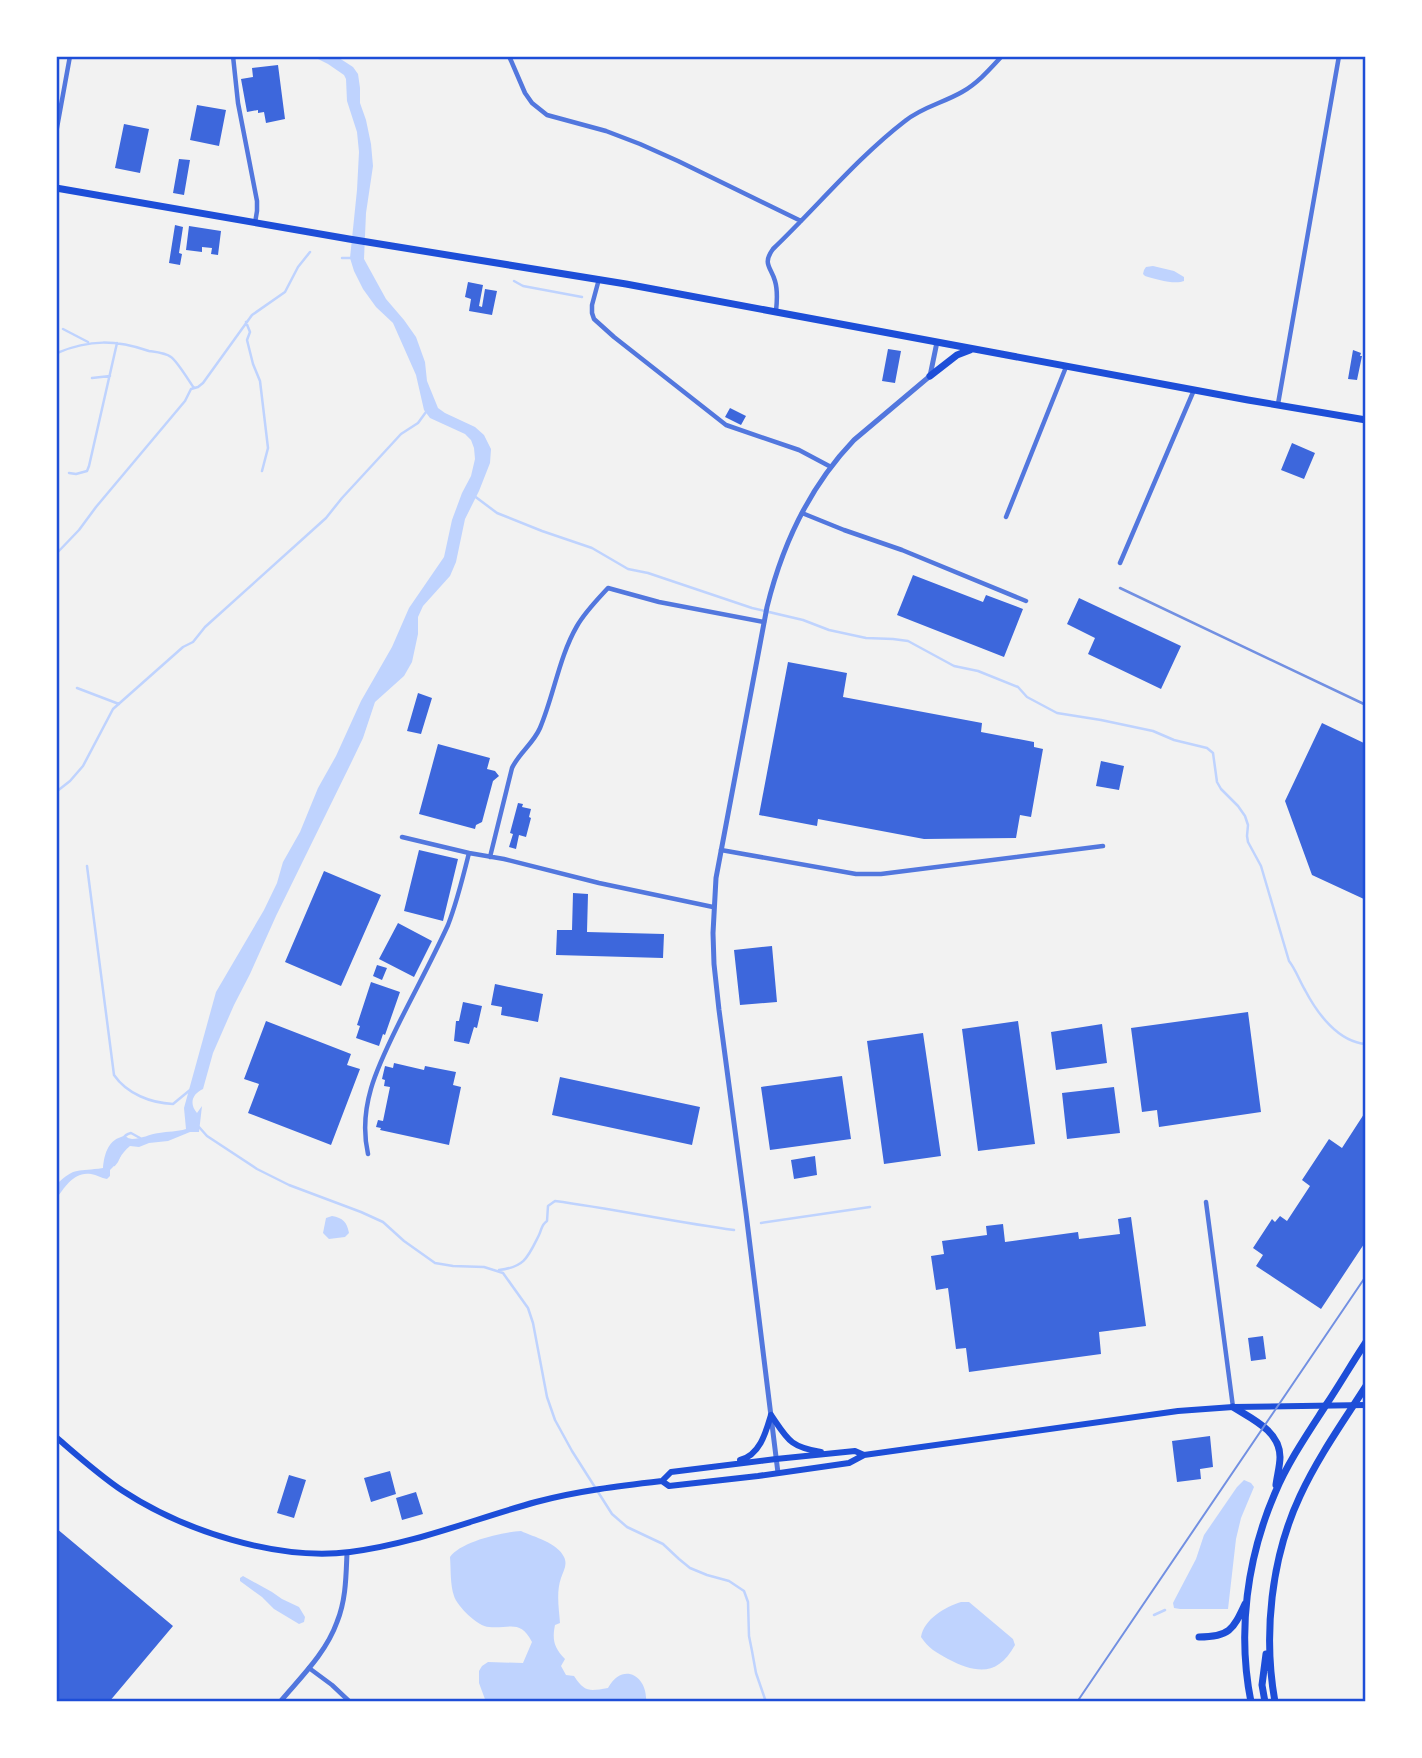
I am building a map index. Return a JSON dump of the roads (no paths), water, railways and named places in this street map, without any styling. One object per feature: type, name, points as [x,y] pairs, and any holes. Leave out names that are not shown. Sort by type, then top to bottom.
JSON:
[{"type":"main road","points":[[56,188],[599,279],[1366,420]]},
{"type":"main road","points":[[930,376],[957,355],[976,349]]},
{"type":"main road","points":[[1251,1702],[1245,1649],[1247,1600],[1257,1544],[1276,1491],[1293,1457],[1366,1342]]},
{"type":"main road","points":[[1265,1702],[1262,1685],[1281,1550],[1294,1510],[1315,1467],[1366,1386]]},
{"type":"main road","points":[[662,1481],[669,1486],[778,1474],[849,1463],[864,1455],[1155,1414],[1233,1407],[1366,1405]]},
{"type":"main road","points":[[1233,1407],[1273,1435],[1280,1458],[1276,1491]]},
{"type":"main road","points":[[771,1415],[783,1433],[796,1445],[830,1454]]},
{"type":"main road","points":[[723,1465],[747,1458],[753,1452],[762,1440],[771,1415]]},
{"type":"main road","points":[[56,1437],[122,1490],[157,1511],[189,1525],[230,1539],[278,1550],[347,1553],[398,1543],[579,1492],[662,1481],[671,1472],[855,1451],[864,1455]]},
{"type":"main road","points":[[1199,1637],[1215,1637],[1226,1633],[1236,1624],[1247,1600]]},
{"type":"main road","points":[[1270,1622],[1269,1647],[1275,1702]]},
{"type":"street","points":[[56,133],[71,56]]},
{"type":"street","points":[[233,56],[240,114],[257,201],[255,223]]},
{"type":"street","points":[[509,56],[525,93],[532,103],[547,115],[632,141],[801,221]]},
{"type":"street","points":[[776,311],[776,284],[768,259],[773,248],[901,124],[921,110],[965,91],[1002,56]]},
{"type":"street","points":[[1278,404],[1339,56]]},
{"type":"street","points":[[599,279],[592,313],[594,319],[614,337],[726,425],[799,450],[831,467]]},
{"type":"street","points":[[778,1474],[719,1010],[714,964],[713,906],[764,622],[781,558],[802,513],[831,467],[854,440],[930,376],[937,342]]},
{"type":"street","points":[[1006,517],[1066,366]]},
{"type":"street","points":[[1120,563],[1195,390]]},
{"type":"street","points":[[802,513],[902,550],[1026,601]]},
{"type":"street","points":[[490,857],[512,768],[539,730],[567,646],[577,626],[608,588],[764,622]]},
{"type":"street","points":[[402,837],[599,883],[713,906]]},
{"type":"street","points":[[721,850],[856,874],[881,874],[1103,846]]},
{"type":"street","points":[[368,1154],[364,1125],[376,1070],[448,923],[469,853]]},
{"type":"street","points":[[1206,1202],[1233,1407]]},
{"type":"street","points":[[281,1702],[325,1646],[338,1621],[344,1595],[347,1553]]},
{"type":"street","points":[[309,1668],[350,1702]]},
{"type":"water","points":[[312,56],[336,56],[353,67],[358,74],[360,103],[371,144],[373,166],[366,213],[364,259],[386,299],[416,337],[425,362],[427,381],[438,408],[475,427],[484,435],[491,449],[490,463],[465,519],[456,562],[450,576],[423,606],[418,617],[418,634],[412,662],[404,676],[375,702],[363,738],[213,1053],[203,1089],[193,1100],[197,1113],[202,1106],[199,1132],[190,1132],[168,1141],[139,1147],[130,1146],[110,1170],[107,1179],[91,1174],[80,1175],[71,1181],[56,1199],[56,1185],[68,1175],[77,1171],[103,1168],[107,1150],[116,1139],[125,1136],[135,1139],[186,1129],[184,1108],[216,992],[264,910],[318,788],[361,701],[392,647],[409,608],[444,557],[452,520],[471,476],[475,459],[471,440],[465,434],[430,418],[424,410],[416,375],[393,323],[376,307],[354,271],[350,258],[357,190],[357,132],[347,101],[344,75]]},
{"type":"water","points":[[1146,267],[1174,271],[1184,277],[1184,281],[1165,281],[1143,274]]},
{"type":"water","points":[[332,1216],[346,1223],[349,1233],[345,1237],[329,1239],[323,1233],[326,1218]]},
{"type":"water","points":[[1244,1480],[1254,1487],[1241,1518],[1236,1539],[1228,1609],[1174,1608],[1173,1603],[1196,1559],[1204,1535]]},
{"type":"water","points":[[521,1531],[551,1544],[561,1552],[565,1560],[558,1600],[560,1623],[555,1625],[554,1635],[556,1647],[565,1659],[561,1666],[566,1675],[574,1676],[581,1685],[592,1690],[608,1688],[621,1675],[633,1675],[643,1685],[646,1702],[486,1702],[479,1683],[482,1666],[488,1662],[523,1663],[532,1642],[519,1628],[484,1626],[463,1610],[453,1591],[450,1557],[472,1542]]},
{"type":"water","points":[[243,1576],[299,1607],[305,1617],[304,1622],[299,1624],[274,1609],[240,1581]]},
{"type":"water","points":[[961,1602],[969,1602],[1013,1639],[1015,1645],[994,1667],[968,1668],[933,1650],[921,1637],[926,1625],[936,1615]]},
{"type":"waterway","points":[[56,554],[79,530],[185,401],[191,389],[203,383],[252,315],[285,292],[298,267],[310,252]]},
{"type":"waterway","points":[[342,258],[353,258]]},
{"type":"waterway","points":[[514,281],[523,286],[582,297]]},
{"type":"waterway","points":[[246,322],[250,332],[247,340],[260,381],[268,448],[262,471]]},
{"type":"waterway","points":[[63,329],[88,342]]},
{"type":"waterway","points":[[57,353],[92,343],[114,343],[164,354],[174,359],[194,388]]},
{"type":"waterway","points":[[69,473],[87,471],[89,466],[117,343]]},
{"type":"waterway","points":[[92,378],[110,376]]},
{"type":"waterway","points":[[56,792],[83,766],[113,709],[183,647],[193,642],[205,627],[326,518],[401,434],[418,423],[426,412]]},
{"type":"waterway","points":[[473,495],[497,513],[592,548],[628,569],[829,630],[866,638],[908,641],[954,666],[978,671],[1018,687],[1027,697],[1057,713],[1153,731],[1174,740],[1207,748],[1213,753],[1217,782],[1245,816],[1248,842],[1261,866],[1289,961],[1322,1017],[1346,1038],[1366,1044]]},
{"type":"waterway","points":[[77,688],[119,704]]},
{"type":"waterway","points":[[87,866],[114,1075],[133,1092],[156,1102],[173,1104],[190,1090]]},
{"type":"waterway","points":[[199,1127],[207,1136],[257,1169],[289,1185],[383,1222],[435,1263],[484,1267],[503,1273],[528,1308],[547,1397],[555,1420],[612,1514],[627,1527],[663,1544],[690,1568],[729,1581],[744,1591],[748,1602],[749,1636],[756,1673],[766,1702]]},
{"type":"waterway","points":[[114,1165],[118,1160],[123,1138],[131,1133],[140,1138]]},
{"type":"waterway","points":[[499,1270],[508,1269],[525,1260],[547,1221],[548,1206],[555,1201],[734,1230]]},
{"type":"waterway","points":[[761,1223],[870,1207]]},
{"type":"waterway","points":[[1154,1615],[1165,1610]]},
{"type":"tram line","points":[[1077,1702],[1366,1276]]},
{"type":"railway","points":[[1120,588],[1366,705]]}]
